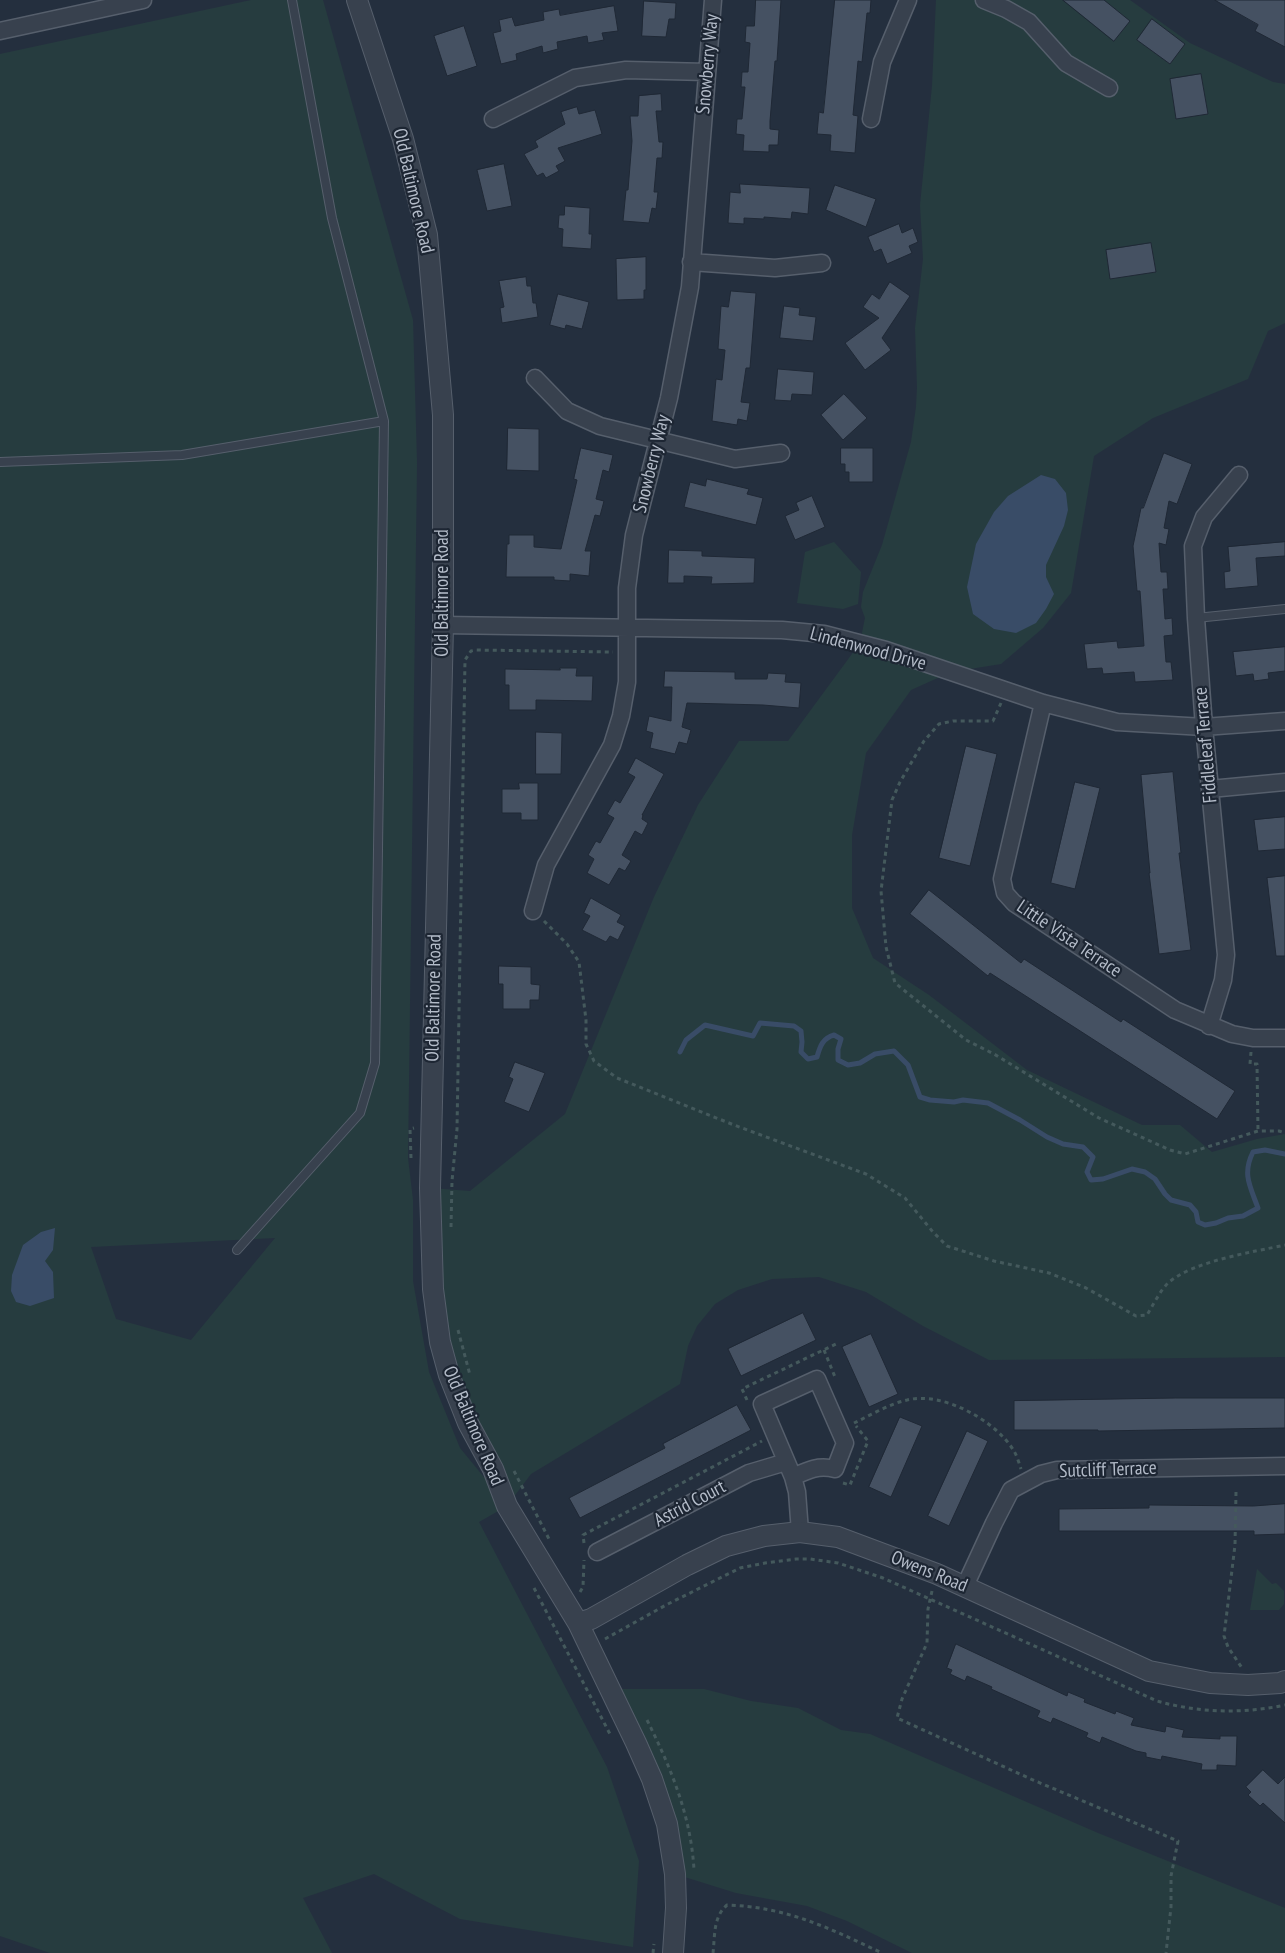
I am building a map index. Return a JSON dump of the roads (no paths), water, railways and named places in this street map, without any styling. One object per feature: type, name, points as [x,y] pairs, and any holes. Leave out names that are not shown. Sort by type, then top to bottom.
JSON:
[{"type":"street","points":[[0,31],[143,0]]},
{"type":"street","name":"Old Baltimore Road","points":[[357,0],[403,139],[427,234],[443,415],[443,625],[430,1188],[433,1289],[440,1342],[449,1375],[468,1423],[493,1469],[507,1506],[578,1623],[652,1779],[667,1824],[675,1874],[676,1908],[673,1953]]},
{"type":"street","name":"Snowberry Way","points":[[533,911],[546,865],[612,744],[621,716],[627,682],[627,588],[634,535],[669,398],[690,287],[713,0]]},
{"type":"street","points":[[871,119],[882,62],[908,0]]},
{"type":"street","points":[[984,0],[1006,8],[1029,22],[1066,63],[1109,88]]},
{"type":"street","points":[[493,118],[575,78],[626,70],[707,72]]},
{"type":"street","points":[[691,262],[775,268],[822,263]]},
{"type":"street","points":[[534,378],[567,411],[600,426],[735,459],[781,453]]},
{"type":"street","name":"Fiddleleaf Terrace","points":[[1209,1026],[1223,980],[1226,955],[1204,728],[1193,546],[1204,517],[1239,475]]},
{"type":"street","name":"Lindenwood Drive","points":[[443,625],[782,630],[824,634],[886,650],[1043,703],[1117,722],[1204,728],[1285,721]]},
{"type":"street","name":"Little Vista Terrace","points":[[1043,703],[1002,879],[1005,893],[1014,903],[1175,1010],[1209,1026],[1232,1034],[1253,1038],[1285,1038]]},
{"type":"street","points":[[1210,789],[1285,782]]},
{"type":"street","points":[[793,1477],[816,1467],[835,1469],[845,1443],[817,1379],[762,1404],[793,1477],[797,1492],[800,1532]]},
{"type":"street","name":"Astrid Court","points":[[597,1552],[749,1473],[786,1462]]},
{"type":"street","name":"Sutcliff Terrace","points":[[965,1586],[1011,1490],[1041,1474],[1057,1470],[1285,1466]]},
{"type":"street","name":"Owens Road","points":[[578,1623],[592,1619],[687,1565],[726,1546],[764,1536],[800,1532],[838,1537],[937,1574],[1149,1671],[1210,1683],[1283,1686]]},
{"type":"lane","points":[[237,1250],[360,1113],[375,1063],[384,421],[332,218],[292,0]]},
{"type":"lane","points":[[0,462],[182,455],[384,421]]},
{"type":"lane","points":[[1196,618],[1285,608]]},
{"type":"water","points":[[1041,475],[1055,479],[1066,493],[1068,510],[1064,526],[1046,565],[1046,577],[1054,594],[1036,623],[1016,633],[994,629],[973,614],[967,587],[976,544],[994,512],[1008,496]]},
{"type":"water","points":[[55,1228],[53,1250],[45,1261],[53,1272],[54,1298],[30,1306],[16,1302],[11,1291],[12,1275],[23,1245],[41,1232]]},
{"type":"waterway","points":[[680,1052],[686,1040],[705,1025],[753,1036],[760,1023],[794,1026],[801,1031],[801,1052],[808,1059],[817,1057],[822,1043],[834,1035],[841,1039],[838,1049],[838,1060],[848,1065],[860,1063],[875,1054],[894,1051],[908,1065],[920,1097],[930,1100],[954,1102],[963,1100],[988,1103],[1047,1137],[1063,1144],[1083,1147],[1093,1157],[1087,1172],[1091,1180],[1103,1179],[1132,1169],[1145,1172],[1155,1179],[1171,1200],[1190,1205],[1196,1212],[1198,1222],[1205,1225],[1228,1218],[1243,1216],[1258,1208],[1248,1180],[1248,1167],[1253,1152],[1265,1150],[1285,1154]]}]
